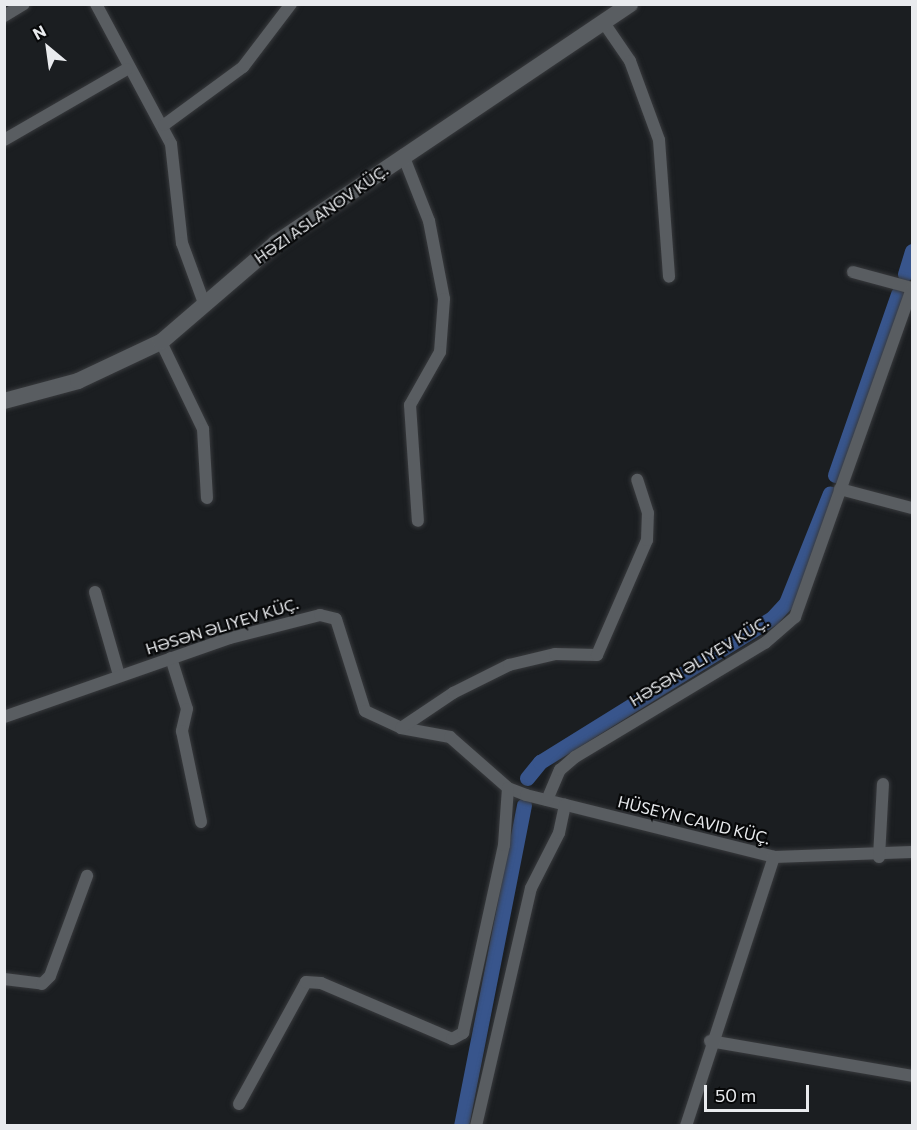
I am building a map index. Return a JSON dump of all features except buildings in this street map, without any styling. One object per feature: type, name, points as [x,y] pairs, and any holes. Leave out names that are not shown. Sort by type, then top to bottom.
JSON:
[{"type":"street","points":[[4,16],[24,4]]},
{"type":"street","points":[[96,4],[113,28],[127,69],[164,125],[175,160],[182,243],[205,306]]},
{"type":"street","points":[[164,125],[243,68],[291,4]]},
{"type":"street","name":"HƏZI ASLANOV KÜÇ.","points":[[4,401],[78,381],[161,342],[276,243],[403,155],[630,4]]},
{"type":"street","points":[[604,22],[630,61],[659,140],[669,277]]},
{"type":"street","points":[[4,140],[127,69]]},
{"type":"street","points":[[403,155],[429,221],[444,299],[440,352],[410,405],[418,521]]},
{"type":"street","points":[[853,272],[912,289]]},
{"type":"street","name":"HƏSƏN ƏLIYEV KÜÇ.","points":[[547,800],[560,770],[575,757],[781,632],[795,617],[912,289]]},
{"type":"street","points":[[161,342],[203,429],[207,498]]},
{"type":"street","points":[[401,728],[443,698],[509,665],[555,654],[597,655],[647,540],[648,513],[637,480]]},
{"type":"street","points":[[840,489],[912,508]]},
{"type":"street","points":[[95,591],[119,675]]},
{"type":"street","name":"HƏSƏN ƏLIYEV KÜÇ.","points":[[4,717],[171,658],[320,615],[336,619],[365,711],[401,728],[450,737],[508,788]]},
{"type":"street","points":[[171,658],[187,709],[182,731],[201,822]]},
{"type":"street","points":[[879,857],[883,784]]},
{"type":"street","points":[[239,1104],[306,982],[321,983],[452,1039],[463,1033],[504,845],[508,788]]},
{"type":"street","name":"HÜSEYN CAVID KÜÇ.","points":[[508,788],[566,805],[774,857],[879,857],[912,852]]},
{"type":"street","points":[[476,1125],[531,888],[562,827],[566,805]]},
{"type":"street","points":[[686,1125],[710,1041],[774,857]]},
{"type":"street","points":[[4,978],[42,984],[50,976],[87,876]]},
{"type":"street","points":[[710,1041],[912,1076]]},
{"type":"waterway","points":[[905,274],[912,251]]},
{"type":"waterway","points":[[835,475],[898,294]]},
{"type":"waterway","points":[[527,778],[540,762],[772,618],[786,603],[830,493]]},
{"type":"waterway","points":[[461,1126],[524,805]]}]
